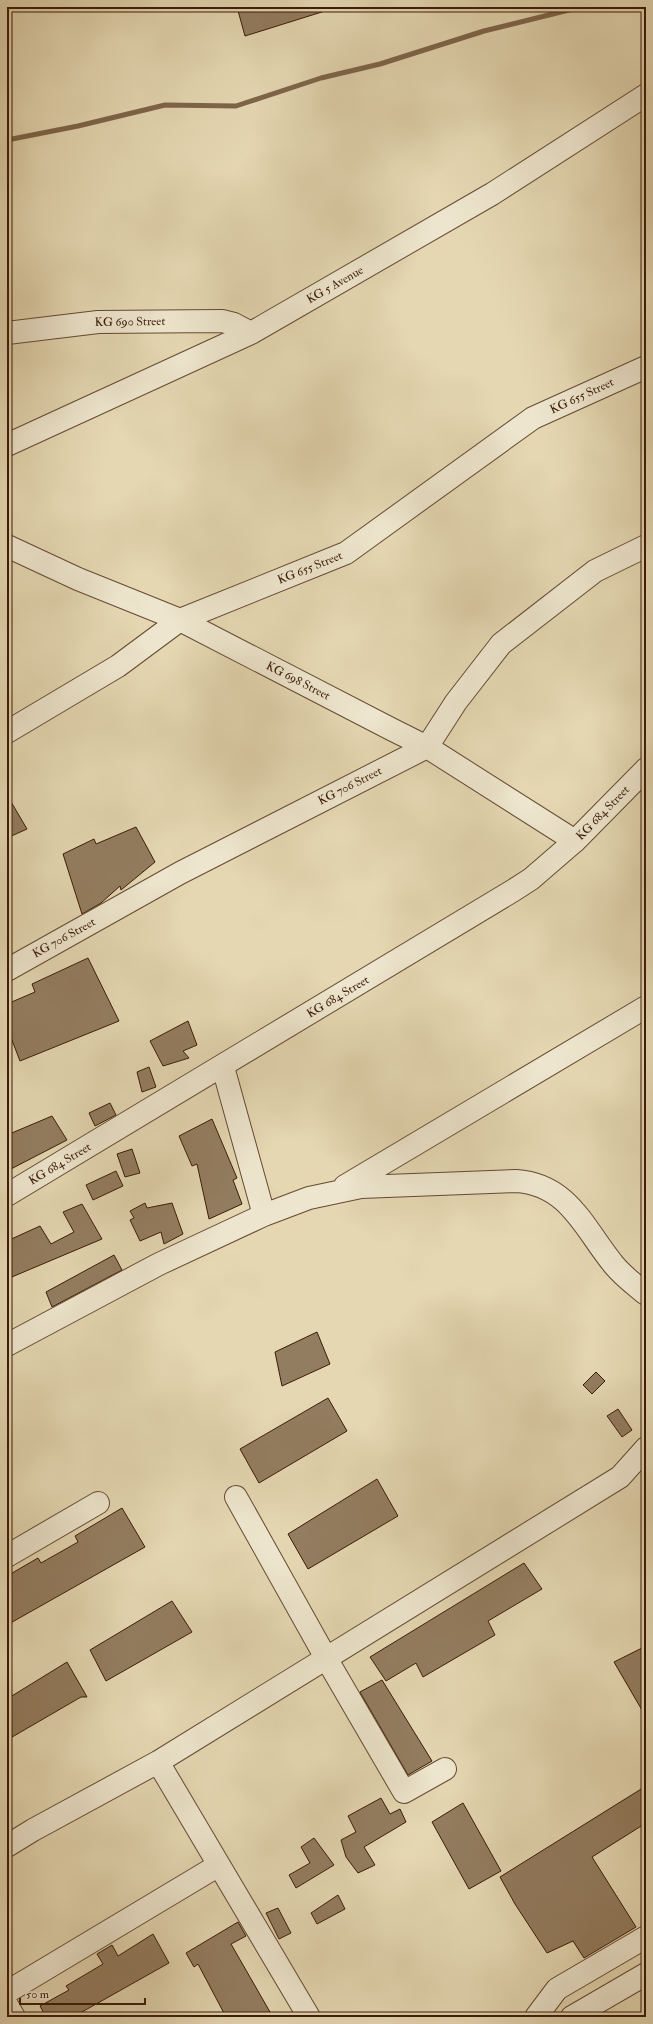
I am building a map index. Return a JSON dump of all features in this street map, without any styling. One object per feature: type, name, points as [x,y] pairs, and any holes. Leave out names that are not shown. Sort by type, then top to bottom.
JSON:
[{"type":"street","name":"KG 5 Avenue","points":[[7,445],[251,334],[492,194],[646,95]]},
{"type":"street","name":"KG 690 Street","points":[[7,333],[98,322],[222,321],[234,324],[251,334]]},
{"type":"street","name":"KG 655 Street","points":[[7,732],[118,666],[180,620],[346,553],[533,418],[646,367]]},
{"type":"street","name":"KG 698 Street","points":[[7,546],[78,579],[180,620],[427,747],[575,841]]},
{"type":"street","points":[[427,747],[456,702],[501,644],[595,571],[646,546]]},
{"type":"street","name":"KG 706 Street","points":[[7,970],[180,873],[427,747]]},
{"type":"street","name":"KG 684 Street","points":[[7,1195],[223,1067],[531,879],[575,841],[646,769]]},
{"type":"street","points":[[337,1191],[646,1007]]},
{"type":"street","points":[[223,1067],[264,1215]]},
{"type":"street","points":[[7,1345],[159,1264],[264,1215],[309,1198],[361,1187],[528,1182],[561,1198],[572,1208],[614,1266],[646,1294]]},
{"type":"street","points":[[7,1846],[158,1762],[620,1477],[646,1448]]},
{"type":"street","points":[[236,1497],[326,1658],[404,1792],[445,1769]]},
{"type":"street","points":[[7,1556],[98,1503]]},
{"type":"street","points":[[158,1762],[309,2017]]},
{"type":"street","points":[[7,1992],[219,1865]]},
{"type":"street","points":[[536,2017],[557,1989],[646,1937]]},
{"type":"street","points":[[572,2017],[646,1974]]},
{"type":"street","points":[[7,2005],[14,2017]]},
{"type":"building","points":[[237,7],[325,7],[325,11],[245,36]]},
{"type":"building","points":[[7,795],[27,829],[7,838]]},
{"type":"building","points":[[136,827],[155,862],[121,890],[120,886],[101,903],[82,914],[63,854],[94,839],[96,844]]},
{"type":"building","points":[[88,958],[119,1021],[20,1061],[10,1035],[12,1034],[7,1021],[7,1004],[35,992],[32,984]]},
{"type":"building","points":[[188,1021],[197,1045],[183,1051],[189,1058],[163,1066],[150,1041]]},
{"type":"building","points":[[149,1067],[156,1087],[142,1092],[137,1072]]},
{"type":"building","points":[[110,1103],[116,1115],[95,1126],[89,1113]]},
{"type":"building","points":[[52,1116],[67,1140],[7,1171],[7,1135]]},
{"type":"building","points":[[212,1119],[237,1178],[233,1180],[242,1204],[209,1219],[197,1164],[192,1166],[179,1136]]},
{"type":"building","points":[[132,1149],[140,1173],[125,1177],[117,1154]]},
{"type":"building","points":[[116,1171],[123,1186],[93,1200],[86,1185]]},
{"type":"building","points":[[145,1203],[147,1208],[172,1203],[183,1234],[164,1244],[161,1232],[140,1241],[130,1220],[134,1218],[130,1211]]},
{"type":"building","points":[[82,1204],[102,1239],[7,1279],[7,1241],[40,1226],[51,1244],[74,1232],[63,1212]]},
{"type":"building","points":[[114,1255],[122,1270],[52,1307],[46,1292]]},
{"type":"building","points":[[317,1332],[330,1364],[282,1386],[275,1352]]},
{"type":"building","points":[[596,1372],[605,1381],[592,1394],[583,1385]]},
{"type":"building","points":[[328,1398],[347,1431],[259,1483],[240,1449]]},
{"type":"building","points":[[618,1409],[632,1430],[622,1437],[607,1416]]},
{"type":"building","points":[[377,1479],[398,1516],[308,1569],[288,1534]]},
{"type":"building","points":[[122,1508],[145,1547],[7,1625],[7,1576],[38,1558],[41,1563],[78,1542],[75,1536]]},
{"type":"building","points":[[524,1563],[542,1589],[488,1621],[495,1635],[423,1677],[416,1663],[386,1681],[370,1657]]},
{"type":"building","points":[[172,1601],[192,1632],[106,1681],[90,1650]]},
{"type":"building","points":[[646,1646],[646,1717],[614,1662]]},
{"type":"building","points":[[67,1662],[87,1697],[81,1697],[7,1740],[7,1699]]},
{"type":"building","points":[[382,1680],[432,1761],[408,1775],[360,1692]]},
{"type":"building","points":[[646,1786],[646,1823],[592,1857],[636,1927],[584,1958],[573,1941],[547,1953],[515,1904],[500,1877]]},
{"type":"building","points":[[381,1798],[390,1814],[400,1809],[406,1822],[364,1847],[375,1865],[358,1873],[346,1857],[341,1840],[356,1832],[348,1816]]},
{"type":"building","points":[[463,1803],[501,1871],[469,1889],[432,1822]]},
{"type":"building","points":[[314,1838],[334,1865],[296,1888],[289,1875],[310,1863],[301,1847]]},
{"type":"building","points":[[338,1895],[345,1909],[317,1924],[311,1913]]},
{"type":"building","points":[[278,1908],[291,1933],[279,1939],[266,1913]]},
{"type":"building","points":[[238,1922],[246,1936],[231,1944],[270,2012],[261,2017],[226,2017],[198,1964],[194,1967],[186,1953]]},
{"type":"building","points":[[153,1934],[169,1963],[73,2017],[46,2017],[40,2006],[69,1990],[66,1986],[103,1964],[97,1954],[112,1945],[118,1956]]},
{"type":"waterway","points":[[7,140],[78,126],[165,105],[236,106],[321,78],[380,64],[484,31],[581,7]]}]
